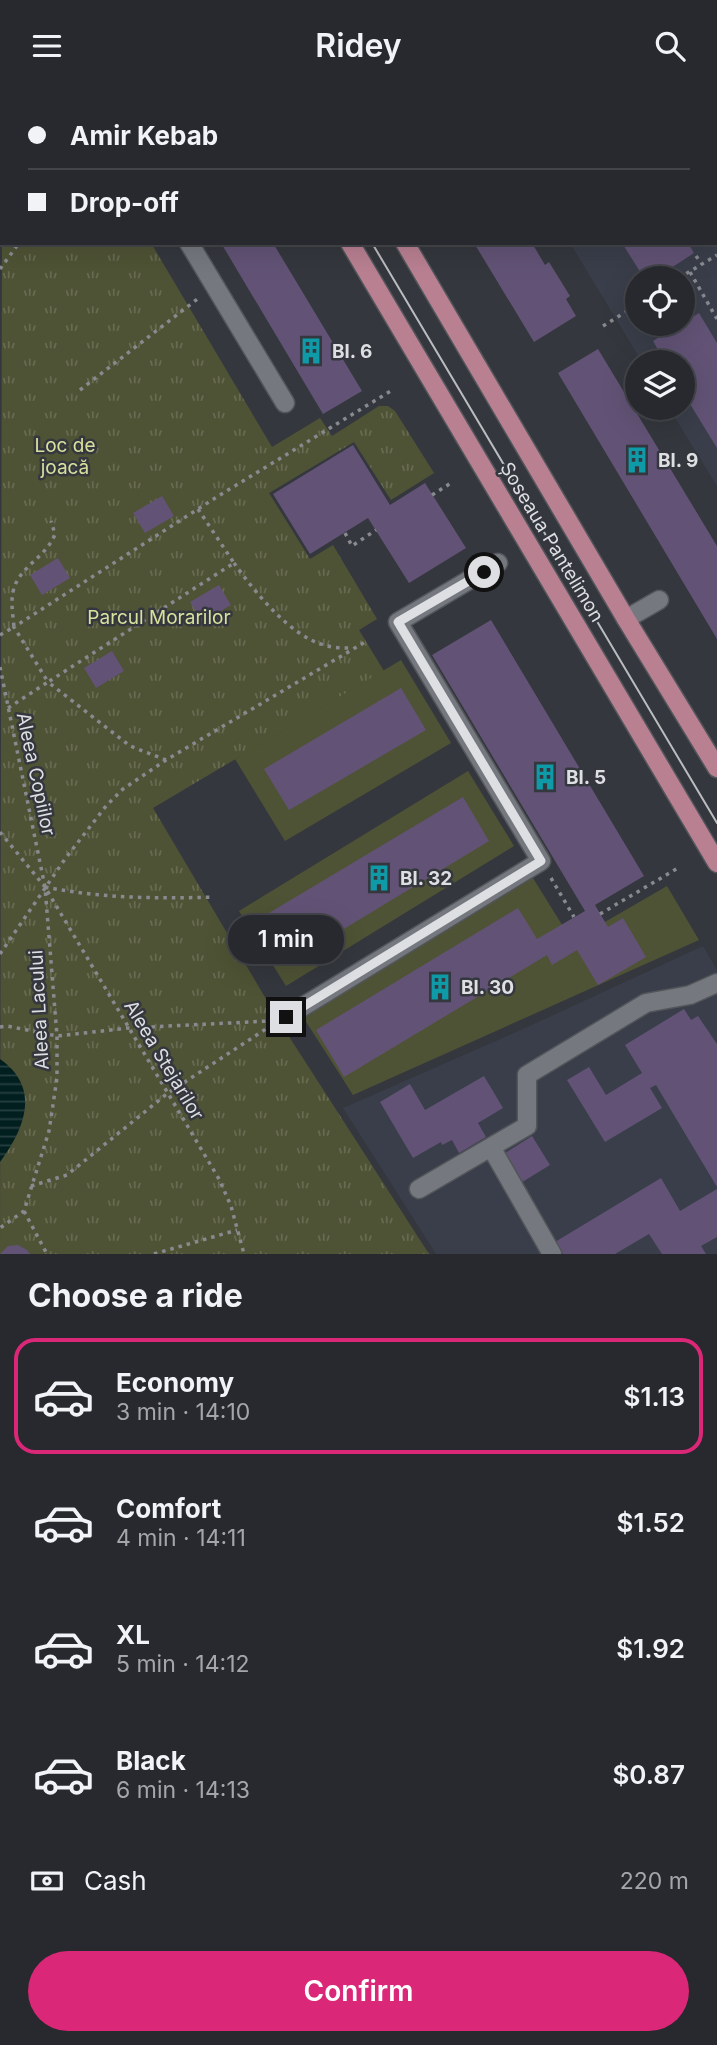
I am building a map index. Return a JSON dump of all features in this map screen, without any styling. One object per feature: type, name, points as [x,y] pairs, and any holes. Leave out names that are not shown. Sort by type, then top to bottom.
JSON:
[{"type":"main road","name":"Șoseaua Pantelimon","points":[[351,245],[717,863]]},
{"type":"main road","name":"Șoseaua Pantelimon","points":[[406,245],[626,619],[717,768]]},
{"type":"lane","points":[[190,245],[285,403]]},
{"type":"lane","points":[[286,1017],[541,861],[398,622],[498,563]]},
{"type":"lane","points":[[626,619],[659,600]]},
{"type":"lane","points":[[419,1189],[527,1126],[527,1075],[646,1003],[714,991]]},
{"type":"lane","points":[[491,1147],[552,1254]]},
{"type":"path","points":[[0,269],[18,245]]},
{"type":"path","points":[[695,269],[717,255]]},
{"type":"path","points":[[696,256],[702,264]]},
{"type":"path","points":[[695,281],[717,319]]},
{"type":"path","points":[[80,390],[215,285]]},
{"type":"path","points":[[603,325],[625,312]]},
{"type":"path","points":[[0,635],[394,389]]},
{"type":"path","points":[[432,495],[451,483]]},
{"type":"path","points":[[198,509],[253,590],[279,618],[321,645],[354,648]]},
{"type":"path","points":[[51,521],[55,534],[51,546],[14,586],[11,604],[14,627],[48,682],[130,746],[166,760]]},
{"type":"path","points":[[345,533],[352,546],[376,530]]},
{"type":"path","points":[[8,708],[234,563]]},
{"type":"path","points":[[0,954],[45,887],[106,806],[140,776],[365,642]]},
{"type":"path","name":"Aleea Copiilor","points":[[0,667],[45,887]]},
{"type":"path","points":[[0,832],[45,887],[128,897],[213,897]]},
{"type":"path","points":[[541,861],[574,917]]},
{"type":"path","points":[[600,914],[678,868]]},
{"type":"path","name":"Aleea Stejarilor","points":[[45,887],[226,1192],[244,1254]]},
{"type":"path","name":"Aleea Lacului","points":[[24,1211],[49,1131],[57,1078],[57,1036],[45,887]]},
{"type":"path","points":[[0,1027],[57,1036],[130,1028],[279,1021],[168,1093],[67,1175],[31,1186]]},
{"type":"path","points":[[0,1228],[24,1211],[47,1254]]},
{"type":"path","points":[[154,1254],[237,1230]]},
{"type":"shaded area","points":[[571,245],[717,245],[717,486],[676,420],[695,420],[695,350],[635,350],[626,336],[695,336],[695,266],[625,266],[625,334]]},
{"type":"shaded area","points":[[703,946],[717,970],[717,1254],[436,1254],[343,1108]]},
{"type":"shaded area","points":[[0,1059],[13,1070],[21,1083],[25,1095],[25,1109],[16,1136],[0,1162]]},
{"type":"green space","name":"Parcul Morarilor","points":[[2,245],[152,245],[272,447],[320,418],[332,436],[379,406],[388,406],[395,411],[434,473],[391,500],[354,442],[269,493],[310,559],[333,545],[377,619],[359,630],[384,671],[153,808],[279,1021],[429,1254],[0,1254]]},
{"type":"green space","points":[[401,660],[451,743],[285,841],[235,759]]},
{"type":"green space","points":[[468,771],[514,846],[286,986],[239,911]]},
{"type":"green space","points":[[533,878],[572,941],[667,886],[699,940],[353,1095],[303,1017]]},
{"type":"building","name":"Bl. 6","points":[[222,245],[274,245],[362,391],[323,414]]},
{"type":"building","points":[[475,245],[533,245],[545,265],[549,262],[570,296],[566,299],[576,316],[534,342]]},
{"type":"building","points":[[623,245],[689,245],[694,253],[674,266],[636,266]]},
{"type":"building","points":[[699,313],[717,343],[717,448],[695,412],[695,350],[658,350],[653,341],[661,336],[695,336],[695,315]]},
{"type":"building","name":"Bl. 9","points":[[598,349],[625,394],[625,420],[641,420],[717,546],[717,639],[558,373]]},
{"type":"building","points":[[353,445],[390,505],[425,483],[466,548],[409,583],[368,518],[310,554],[273,494]]},
{"type":"building","points":[[162,496],[174,516],[145,533],[133,513]]},
{"type":"building","points":[[58,558],[70,578],[42,595],[30,575]]},
{"type":"building","points":[[219,585],[231,605],[202,622],[190,602]]},
{"type":"building","points":[[491,620],[644,876],[595,905],[608,927],[623,918],[646,957],[598,985],[577,950],[552,965],[547,955],[344,1077],[316,1030],[518,908],[537,939],[585,911],[432,655]]},
{"type":"building","points":[[112,651],[124,671],[96,688],[84,668]]},
{"type":"building","points":[[401,688],[426,730],[289,810],[264,769]]},
{"type":"building","name":"Bl. 32","points":[[463,797],[489,841],[286,964],[259,919]]},
{"type":"building","points":[[684,1009],[691,1020],[698,1016],[717,1044],[717,1187],[656,1085],[650,1088],[662,1108],[605,1142],[567,1080],[589,1067],[606,1095],[642,1073],[625,1045]]},
{"type":"building","points":[[484,1076],[503,1108],[478,1123],[486,1137],[459,1153],[452,1140],[442,1145],[441,1142],[413,1158],[380,1102],[410,1084],[425,1110]]},
{"type":"building","points":[[532,1136],[550,1165],[519,1184],[502,1155]]},
{"type":"building","points":[[661,1178],[680,1211],[717,1189],[717,1237],[701,1246],[706,1254],[662,1254],[649,1234],[615,1254],[563,1254],[555,1242]]},
{"type":"building","points":[[18,1245],[30,1254],[0,1254],[8,1246]]},
{"type":"tram line","points":[[373,245],[717,823]]},
{"type":"place","name":"Bl. 6","points":[[311,351]]},
{"type":"place","name":"Bl. 9","points":[[637,460]]},
{"type":"place","name":"Bl. 5","points":[[545,777]]},
{"type":"place","name":"Bl. 32","points":[[379,878]]},
{"type":"place","name":"Bl. 30","points":[[440,987]]},
{"type":"route","points":[[286,1017],[541,861],[398,622],[484,572]]},
{"type":"park label","name":"Loc de joacă","points":[[65,456]]}]
